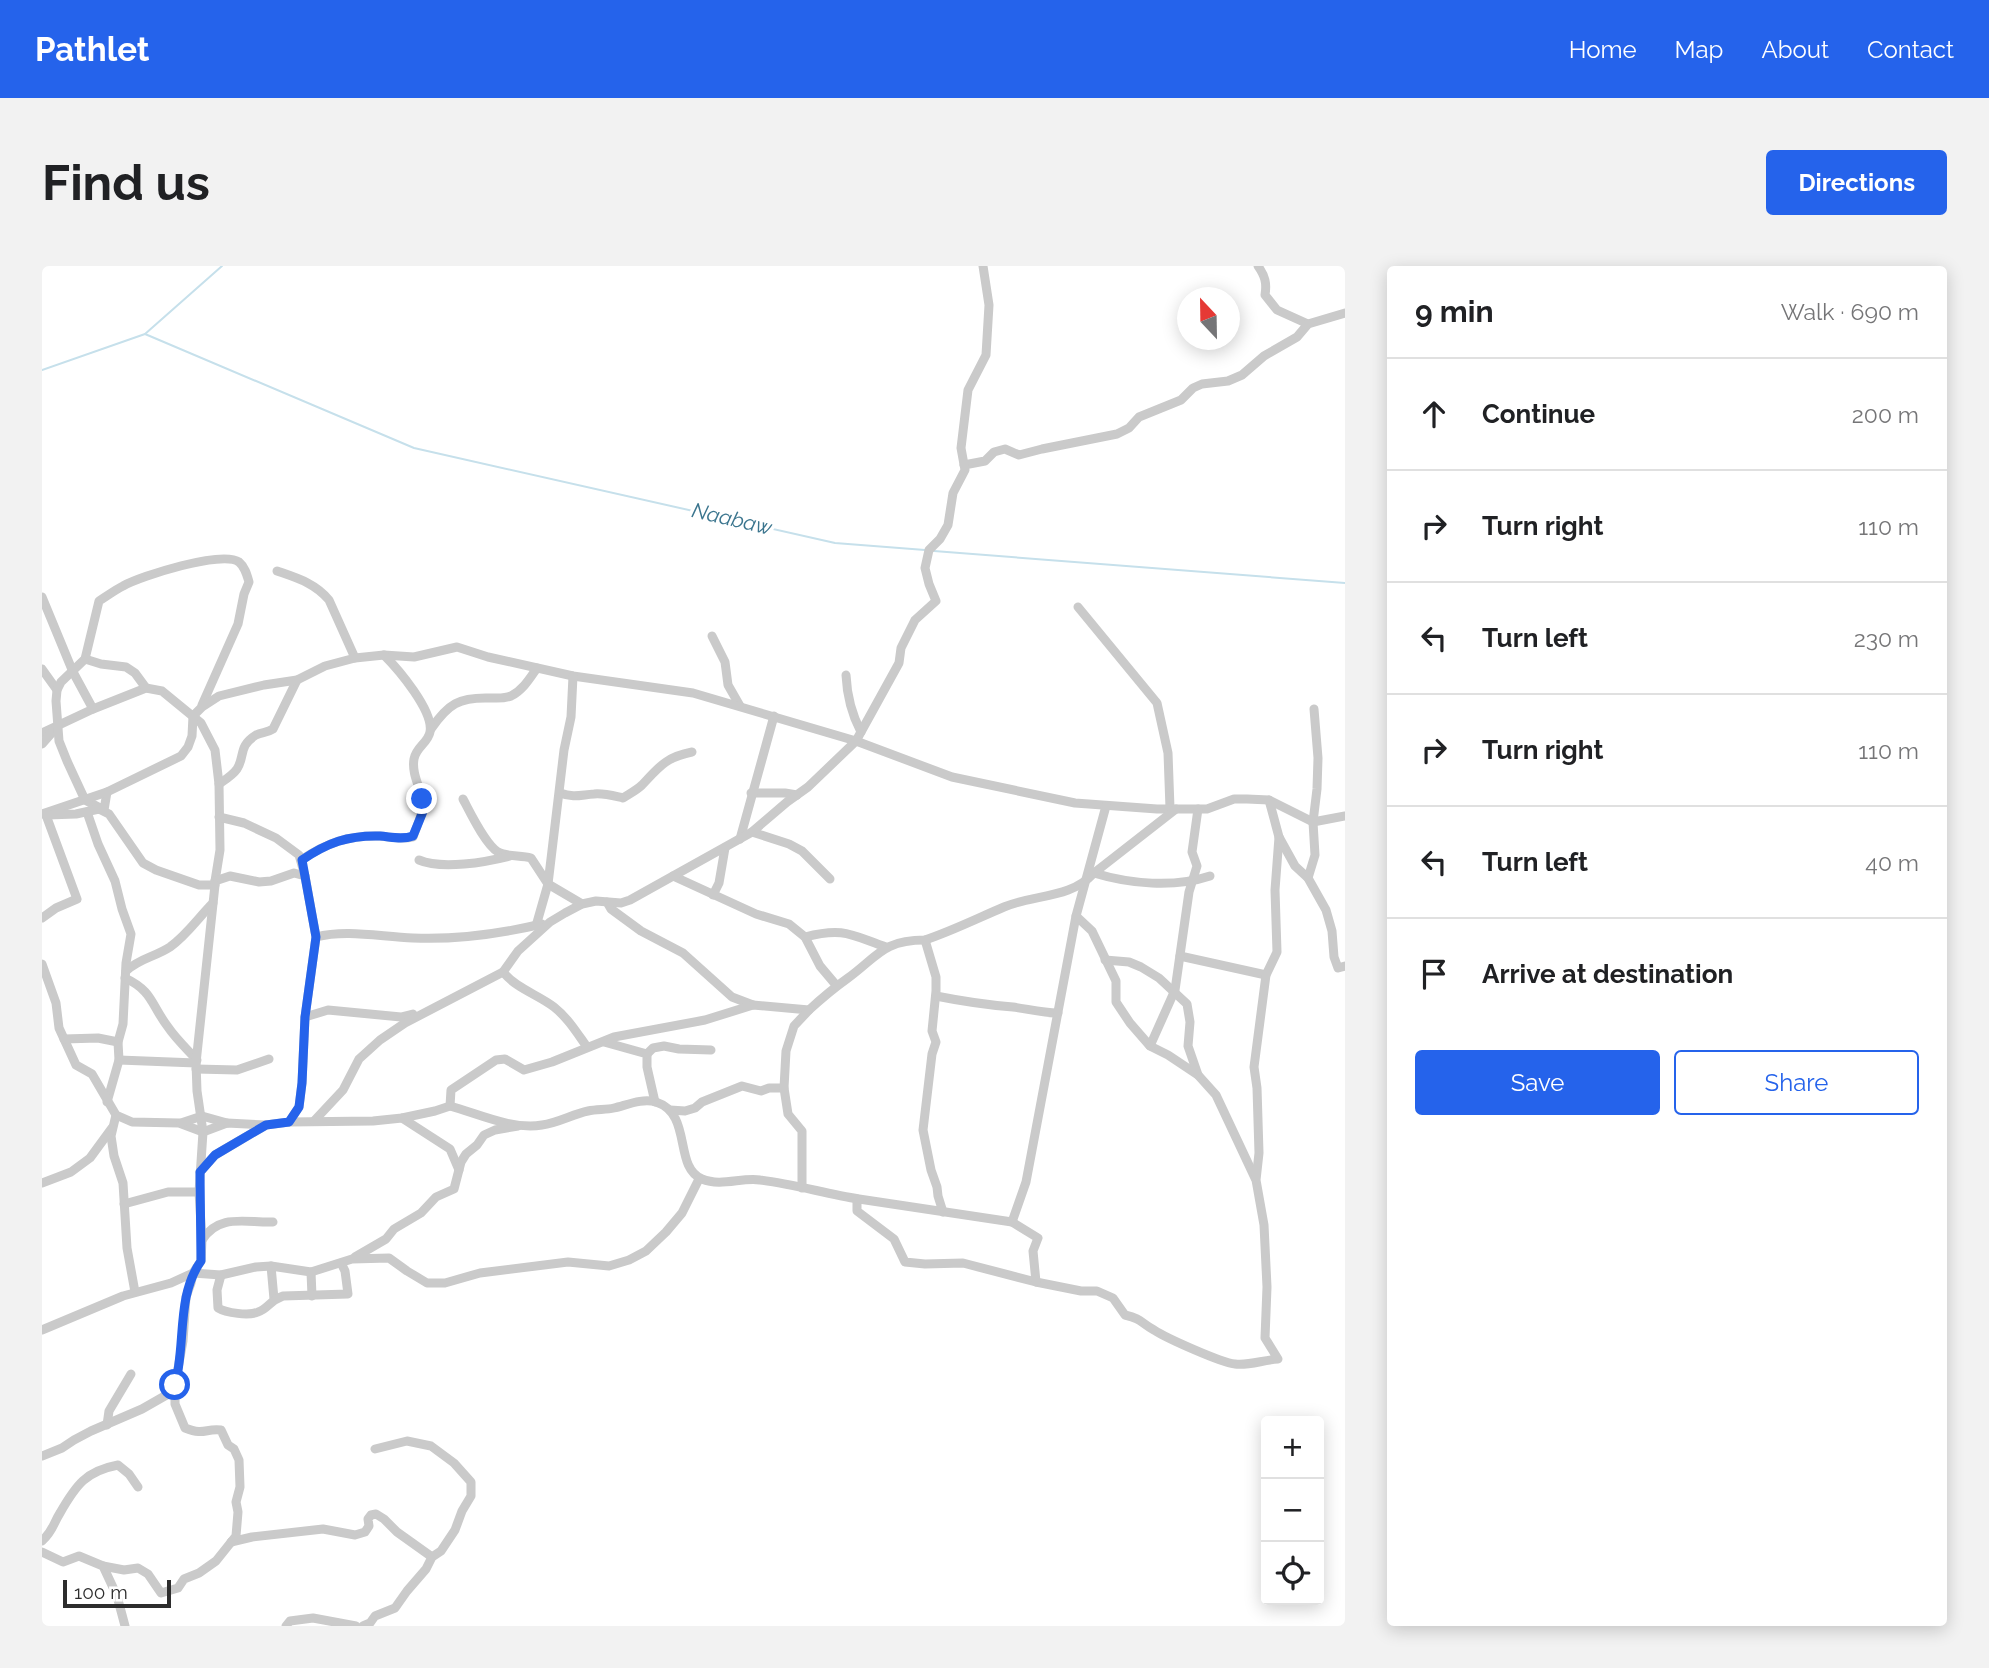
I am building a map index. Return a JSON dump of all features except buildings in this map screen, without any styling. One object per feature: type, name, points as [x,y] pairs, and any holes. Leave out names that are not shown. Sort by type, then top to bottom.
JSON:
[{"type":"street","points":[[316,937],[351,934],[414,939],[486,936],[550,922],[582,904],[630,900],[752,832],[797,795],[859,737],[899,663],[901,648],[915,620],[936,601],[925,568],[929,550],[940,539],[948,525],[953,493],[965,470],[961,448],[968,390],[985,355],[989,305],[983,266]]},
{"type":"street","points":[[1258,266],[1265,276],[1265,295],[1277,310],[1308,324]]},
{"type":"street","points":[[964,465],[985,461],[994,452],[1005,449],[1019,455],[1117,434],[1129,428],[1139,416],[1181,400],[1193,388],[1202,384],[1228,381],[1242,375],[1264,356],[1297,338],[1308,324],[1345,313]]},
{"type":"street","points":[[57,690],[67,675],[85,659],[99,601],[122,586],[152,575],[199,561],[234,560],[240,562],[245,569],[249,582],[238,624],[202,706]]},
{"type":"street","points":[[277,571],[311,583],[322,592],[329,600],[355,658]]},
{"type":"street","points":[[42,597],[73,672],[93,709]]},
{"type":"street","points":[[1078,607],[1157,702],[1168,753],[1174,808]]},
{"type":"street","points":[[712,636],[724,662],[728,685],[740,706]]},
{"type":"street","points":[[43,815],[107,792],[181,756],[192,736],[193,716],[202,706],[219,696],[297,680],[325,666],[355,658],[384,655],[414,657],[457,647],[573,677],[693,693],[859,737],[952,777],[1075,803],[1207,809],[1234,799],[1269,800],[1313,822],[1345,816]]},
{"type":"street","points":[[384,655],[417,697],[431,729]]},
{"type":"street","points":[[85,659],[126,667],[135,673],[146,688]]},
{"type":"street","points":[[302,860],[324,846],[358,837],[405,839],[413,836],[424,809],[414,771],[414,757],[428,740],[431,729],[442,713],[451,705],[465,699],[502,698],[512,695],[522,688],[537,668]]},
{"type":"street","points":[[42,669],[57,690],[59,741],[85,800],[109,814],[143,863],[199,885],[215,883],[230,876],[259,882],[294,873],[305,876]]},
{"type":"street","points":[[846,675],[847,697],[859,737]]},
{"type":"street","points":[[536,926],[548,884],[564,750],[571,717],[573,677]]},
{"type":"street","points":[[219,784],[236,771],[246,744],[256,735],[273,729],[297,680]]},
{"type":"street","points":[[42,733],[146,688],[162,691],[201,723],[215,750],[219,784],[220,850],[196,1064],[203,1132],[199,1192],[201,1261],[193,1273],[184,1304],[183,1341],[175,1385],[175,1404],[185,1428],[197,1433],[221,1430],[239,1460],[240,1487],[236,1502],[236,1536],[216,1561],[199,1573],[184,1579],[178,1588],[161,1593],[148,1574],[138,1568],[124,1570],[103,1566],[79,1556],[62,1562],[42,1552]]},
{"type":"street","points":[[1308,877],[1315,855],[1313,822],[1318,758],[1314,709]]},
{"type":"street","points":[[740,839],[774,716]]},
{"type":"street","points":[[42,744],[59,726]]},
{"type":"street","points":[[560,793],[571,797],[595,794],[623,798],[641,786],[663,762],[692,752]]},
{"type":"street","points":[[104,810],[107,792]]},
{"type":"street","points":[[751,793],[797,795]]},
{"type":"street","points":[[463,799],[491,846],[498,852],[531,858],[548,884],[582,904]]},
{"type":"street","points":[[1269,800],[1279,837],[1295,866],[1308,877],[1326,910],[1338,968],[1345,966]]},
{"type":"street","points":[[1012,1222],[1026,1182],[1076,916],[1106,806]]},
{"type":"street","points":[[802,1188],[802,1131],[788,1114],[784,1088],[786,1051],[794,1026],[809,1010],[836,985],[886,947],[908,940],[925,940],[1019,901],[1065,892],[1085,882],[1174,808]]},
{"type":"street","points":[[1150,1046],[1174,992],[1189,892],[1197,866],[1192,852],[1198,808]]},
{"type":"street","points":[[43,815],[62,816],[104,810]]},
{"type":"street","points":[[87,812],[115,881],[131,934],[124,1010],[118,1042],[119,1060],[107,1102]]},
{"type":"street","points":[[42,918],[56,908],[77,899],[43,815]]},
{"type":"street","points":[[219,817],[244,823],[276,838],[295,850],[302,860],[316,937],[305,1017],[299,1107],[289,1122]]},
{"type":"street","points":[[752,832],[802,851],[830,879]]},
{"type":"street","points":[[1256,1180],[1259,1153],[1255,1055],[1266,975],[1277,952],[1275,890],[1279,837]]},
{"type":"street","points":[[713,895],[719,883],[725,848]]},
{"type":"street","points":[[419,860],[446,864],[496,860],[516,855]]},
{"type":"street","points":[[1094,873],[1146,883],[1192,882],[1210,876]]},
{"type":"street","points":[[673,876],[756,914],[789,924],[806,937],[820,966],[836,985]]},
{"type":"street","points":[[607,902],[611,909],[641,931],[683,953],[732,998],[754,1005],[809,1010]]},
{"type":"street","points":[[126,975],[138,961],[168,948],[189,930],[213,903]]},
{"type":"street","points":[[857,1199],[857,1211],[894,1238],[905,1262],[963,1264],[1081,1291],[1097,1291],[1113,1298],[1125,1315],[1140,1319],[1154,1330],[1230,1364],[1245,1365],[1259,1360],[1278,1359],[1265,1338],[1267,1287],[1264,1225],[1256,1180],[1216,1095],[1198,1076],[1150,1046],[1130,1023],[1116,1002],[1116,981],[1092,931],[1076,916]]},
{"type":"street","points":[[314,1121],[343,1090],[359,1059],[368,1049],[405,1023],[503,972],[519,951],[550,922]]},
{"type":"street","points":[[806,937],[833,931],[847,932],[886,947]]},
{"type":"street","points":[[925,940],[936,977],[932,1031],[936,1042],[932,1054],[923,1130],[943,1212]]},
{"type":"street","points":[[1180,956],[1266,975]]},
{"type":"street","points":[[1105,960],[1129,962],[1141,967],[1159,978],[1187,1004],[1190,1023],[1188,1046],[1198,1076]]},
{"type":"street","points":[[42,964],[57,1003],[59,1028],[76,1065],[92,1074],[116,1115],[132,1122],[179,1123],[202,1116],[227,1123],[266,1125],[314,1121],[373,1121],[402,1118],[450,1106],[520,1126]]},
{"type":"street","points":[[503,972],[512,983],[552,1006],[566,1018],[587,1047]]},
{"type":"street","points":[[126,975],[148,993],[168,1028],[196,1064]]},
{"type":"street","points":[[936,996],[970,1003],[1058,1013]]},
{"type":"street","points":[[450,1106],[451,1090],[496,1060],[505,1059],[524,1070],[628,1034],[705,1020],[754,1005]]},
{"type":"street","points":[[305,1017],[328,1010],[401,1017],[428,1010]]},
{"type":"street","points":[[64,1039],[98,1038],[118,1042]]},
{"type":"street","points":[[602,1042],[647,1054]]},
{"type":"street","points":[[655,1102],[647,1067],[647,1054],[653,1048],[664,1046],[711,1050]]},
{"type":"street","points":[[119,1060],[196,1064],[237,1070],[269,1059]]},
{"type":"street","points":[[43,1327],[193,1273],[221,1275],[271,1266],[311,1272],[352,1259],[386,1239],[394,1229],[421,1213],[436,1198],[454,1189],[466,1154],[484,1135],[495,1130],[543,1125],[589,1110],[611,1109],[644,1101],[655,1102],[670,1110],[685,1111],[742,1086],[761,1091],[784,1088]]},
{"type":"street","points":[[670,1110],[678,1121],[683,1147],[699,1179],[710,1182],[757,1179],[857,1199],[1012,1222],[1038,1237],[1033,1251],[1037,1282]]},
{"type":"street","points":[[116,1115],[111,1136],[123,1183],[127,1248],[135,1292]]},
{"type":"street","points":[[402,1118],[450,1149],[459,1170]]},
{"type":"street","points":[[179,1123],[203,1132],[227,1123]]},
{"type":"street","points":[[200,1172],[215,1155],[266,1125]]},
{"type":"street","points":[[42,1183],[71,1172],[90,1158],[112,1128]]},
{"type":"street","points":[[352,1259],[389,1258],[427,1283],[445,1283],[480,1273],[568,1262],[609,1266],[646,1251],[666,1232],[682,1213],[699,1179]]},
{"type":"street","points":[[124,1204],[168,1192],[199,1192]]},
{"type":"street","points":[[202,1240],[209,1228],[220,1223],[238,1220],[274,1222]]},
{"type":"street","points":[[221,1275],[217,1290],[218,1308],[226,1313],[256,1314],[274,1299],[283,1296],[348,1294],[345,1271],[341,1263]]},
{"type":"street","points":[[271,1266],[274,1299]]},
{"type":"street","points":[[311,1272],[312,1296]]},
{"type":"street","points":[[107,1424],[109,1411],[131,1374]]},
{"type":"street","points":[[42,1456],[142,1409],[170,1393],[175,1385]]},
{"type":"street","points":[[363,1626],[370,1623],[375,1616],[396,1608],[432,1557],[442,1551],[471,1496],[471,1482],[454,1463],[431,1446],[407,1441],[374,1449]]},
{"type":"street","points":[[42,1541],[54,1528],[58,1516],[87,1475],[118,1465],[129,1474],[138,1488]]},
{"type":"street","points":[[229,1543],[252,1537],[324,1529],[355,1535],[365,1532],[369,1527],[368,1519],[376,1514],[432,1557]]},
{"type":"street","points":[[103,1566],[117,1596],[125,1626]]},
{"type":"street","points":[[286,1626],[290,1621],[313,1618],[356,1626]]},
{"type":"waterway","name":"Naabaw","points":[[42,370],[145,334],[222,266]]},
{"type":"waterway","name":"Naabaw","points":[[145,334],[414,448],[835,543],[925,550]]},
{"type":"waterway","name":"Naabaw","points":[[934,551],[1345,583]]},
{"type":"route","points":[[175,1385],[183,1341],[186,1297],[193,1273],[201,1261],[200,1172],[215,1155],[232,1144],[266,1125],[289,1122],[299,1107],[305,1017],[316,937],[302,860],[324,846],[358,837],[405,839],[413,836],[424,809],[422,799]]}]
